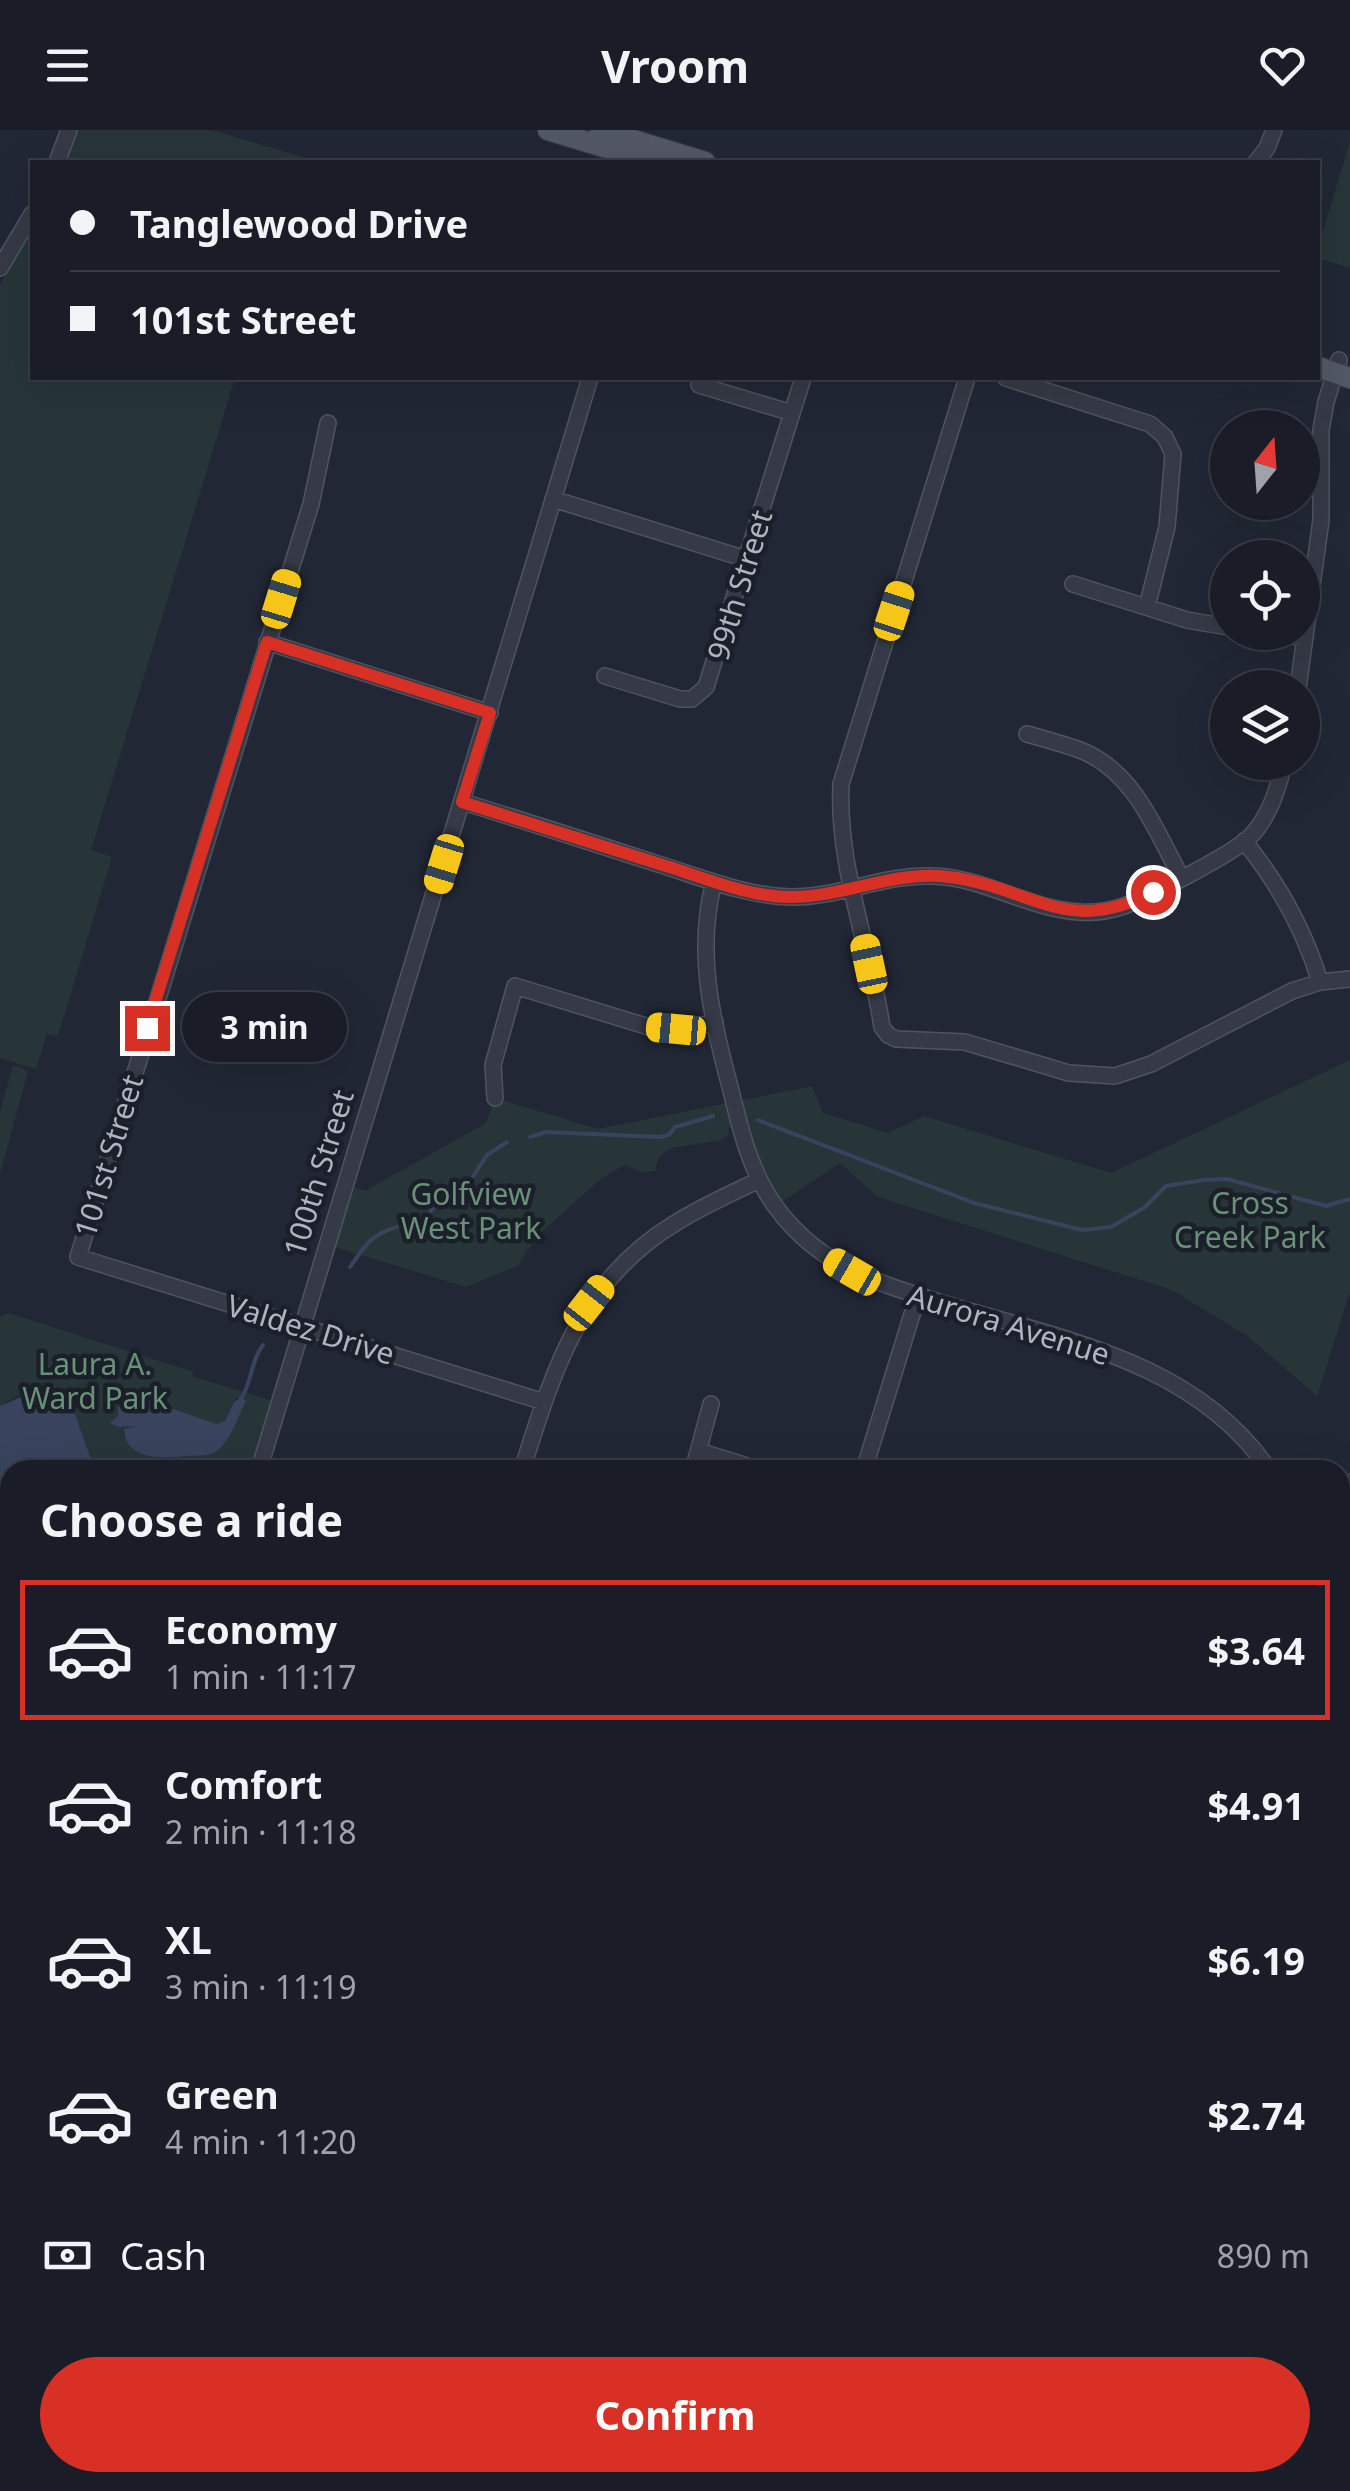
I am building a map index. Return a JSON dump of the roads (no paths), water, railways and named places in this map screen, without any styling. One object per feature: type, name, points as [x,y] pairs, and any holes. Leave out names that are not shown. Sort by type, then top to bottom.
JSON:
[{"type":"main road","points":[[548,130],[657,158]]},
{"type":"main road","points":[[600,130],[657,158]]},
{"type":"main road","points":[[0,2256],[0,2338]]},
{"type":"street","points":[[58,160],[69,130]]},
{"type":"street","points":[[1257,160],[1274,130]]},
{"type":"street","points":[[0,268],[30,217]]},
{"type":"street","points":[[1318,540],[1321,430],[1326,402],[1339,368]]},
{"type":"street","name":"100th Street","points":[[261,1460],[589,380]]},
{"type":"street","name":"99th Street","points":[[605,676],[680,700],[701,695],[711,677],[802,380]]},
{"type":"street","points":[[966,380],[841,784],[840,816],[882,1027],[896,1038],[964,1042],[1068,1073],[1115,1076],[1138,1070],[1292,991],[1320,982],[1350,979]]},
{"type":"street","points":[[1012,380],[1150,424],[1165,437],[1173,454],[1170,490],[1160,564],[1147,607]]},
{"type":"street","points":[[698,385],[792,413]]},
{"type":"street","name":"101st Street","points":[[78,1257],[311,504],[328,423]]},
{"type":"street","points":[[554,499],[746,559]]},
{"type":"street","points":[[1073,584],[1210,623]]},
{"type":"street","points":[[267,642],[490,713]]},
{"type":"street","points":[[1028,734],[1082,751],[1117,772],[1135,792],[1181,876]]},
{"type":"street","points":[[462,802],[714,882],[790,897],[910,876],[951,877],[1079,912],[1123,906],[1234,850],[1265,818],[1279,780]]},
{"type":"street","points":[[1244,841],[1285,897],[1320,982]]},
{"type":"street","name":"Aurora Avenue","points":[[714,882],[704,962],[715,1022],[748,1156],[782,1215],[833,1261],[873,1282],[1121,1358],[1158,1373],[1222,1417],[1260,1460]]},
{"type":"street","points":[[495,1098],[492,1065],[515,986],[649,1027],[689,1028],[715,1022]]},
{"type":"street","points":[[525,1460],[567,1340],[589,1303],[618,1269],[676,1222],[760,1180]]},
{"type":"street","name":"Valdez Drive","points":[[78,1257],[544,1402]]},
{"type":"street","points":[[867,1460],[918,1295]]},
{"type":"street","points":[[696,1460],[711,1404]]},
{"type":"street","points":[[698,1451],[727,1460]]},
{"type":"water","points":[[46,1386],[60,1388],[72,1406],[91,1460],[0,1460],[0,1406]]},
{"type":"water","points":[[242,1397],[246,1401],[227,1440],[214,1453],[206,1455],[167,1457],[138,1452],[126,1439],[124,1429],[137,1426],[118,1427],[110,1423],[118,1416],[118,1407],[130,1399],[155,1403],[217,1424],[225,1421],[234,1402]]},
{"type":"waterway","points":[[530,1137],[546,1132],[661,1137],[675,1127],[713,1116]]},
{"type":"waterway","points":[[758,1120],[974,1203],[1082,1230],[1111,1227],[1145,1207],[1166,1186],[1204,1180],[1227,1179],[1326,1206],[1350,1199]]},
{"type":"waterway","points":[[350,1267],[375,1237],[422,1219],[442,1191],[468,1184],[487,1155],[507,1142]]},
{"type":"waterway","points":[[241,1399],[263,1345]]},
{"type":"park label","name":"Golfview West Park","points":[[471,1210]]},
{"type":"park label","name":"Cross Creek Park","points":[[1250,1219]]},
{"type":"park label","name":"Laura A. Ward Park","points":[[95,1380]]}]
